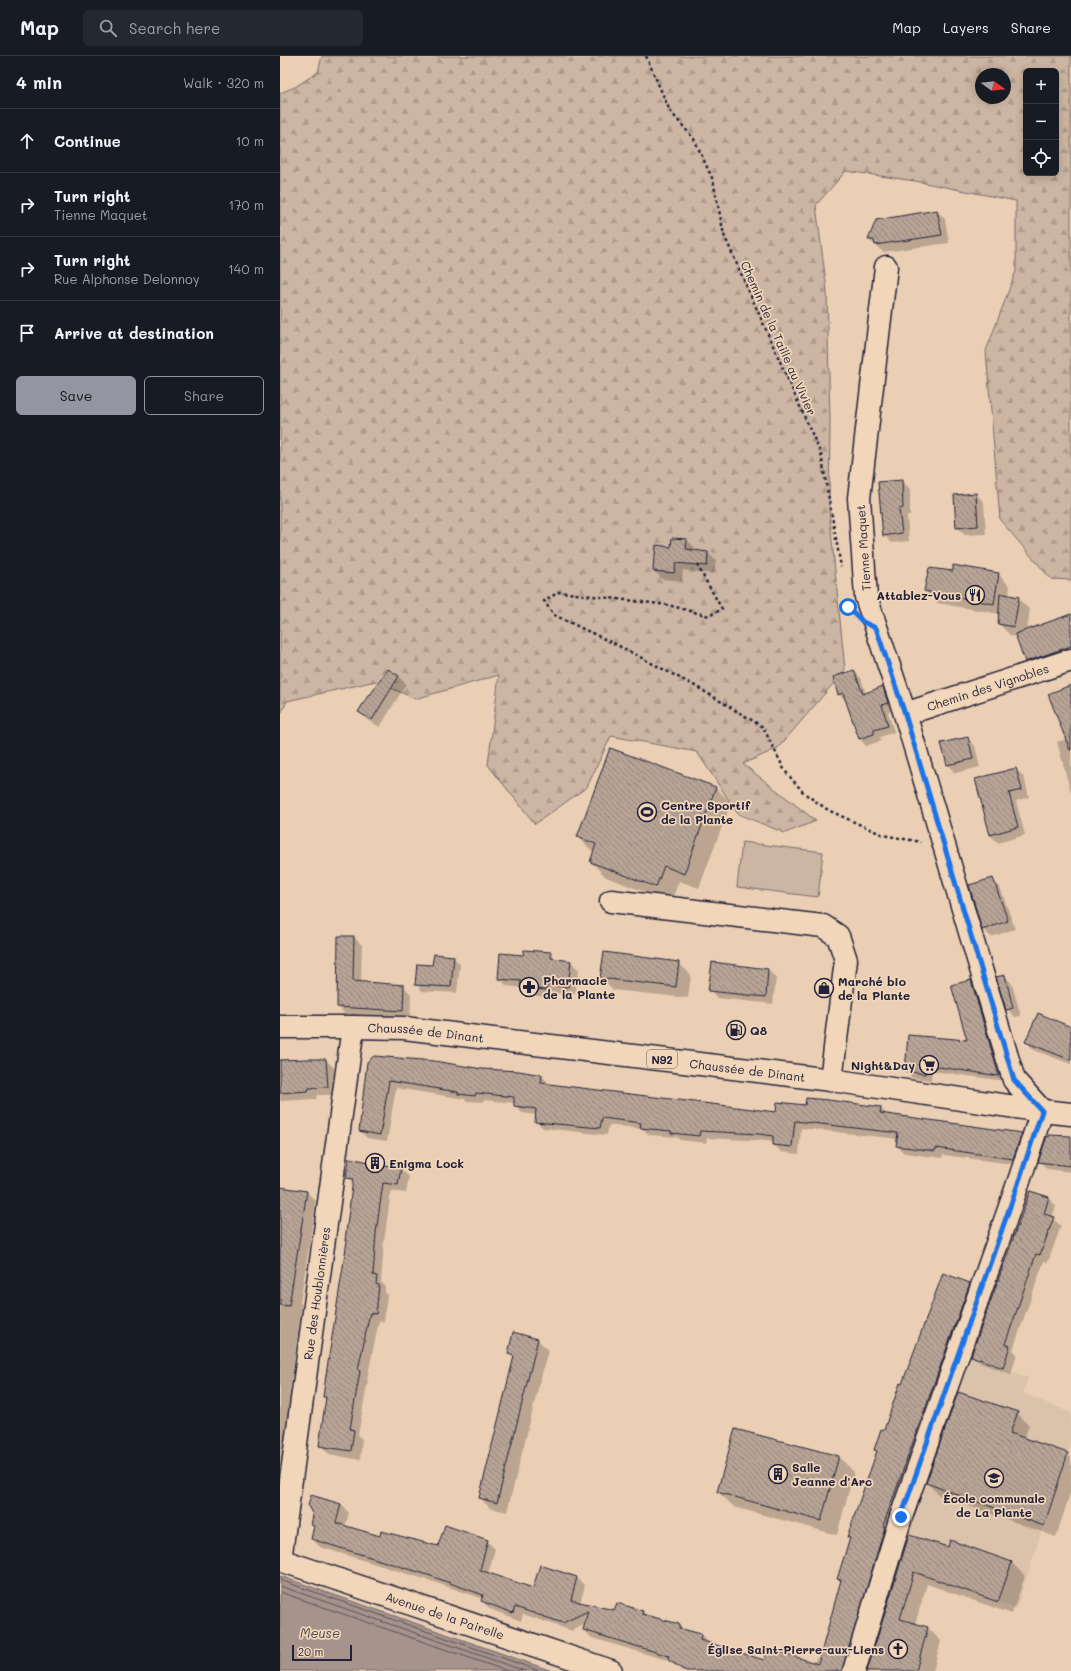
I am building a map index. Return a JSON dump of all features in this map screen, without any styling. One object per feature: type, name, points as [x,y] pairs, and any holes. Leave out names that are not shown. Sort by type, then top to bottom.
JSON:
[{"type":"street","name":"Tienne Maquet","points":[[886,267],[859,498],[866,597],[905,714],[1014,1080],[1042,1111]]},
{"type":"street","name":"Chemin des Vignobles","points":[[905,714],[1071,660]]},
{"type":"street","points":[[611,901],[822,926],[838,936],[846,960],[831,1080]]},
{"type":"street","name":"Chaussée de Dinant","points":[[280,1027],[353,1026],[404,1028],[831,1080],[1071,1114]]},
{"type":"street","name":"Rue des Houblonnières","points":[[280,1560],[353,1026]]},
{"type":"street","points":[[854,1671],[901,1517],[1042,1111]]},
{"type":"street","name":"Avenue de la Pairelle","points":[[280,1560],[611,1671]]},
{"type":"path","name":"Chemin de la Taille au Vivier","points":[[646,56],[670,111],[694,139],[713,180],[724,235],[821,454],[841,569]]},
{"type":"path","points":[[697,565],[722,609],[709,616],[668,605],[558,592],[544,601],[554,616],[617,645],[697,687],[763,727],[785,771],[804,793],[828,810],[883,835],[945,847]]},
{"type":"shaded area","name":"École communale de La Plante","points":[[971,1356],[1028,1378],[1023,1393],[1071,1413],[1071,1443],[1016,1609],[914,1572],[925,1540],[908,1535]]},
{"type":"green space","points":[[322,56],[1071,56],[1071,580],[1051,579],[1000,520],[986,351],[1016,271],[1016,201],[915,181],[846,171],[816,205],[827,291],[830,421],[829,510],[845,670],[778,748],[743,764],[816,821],[785,833],[738,814],[697,752],[611,736],[587,787],[535,824],[488,765],[499,675],[415,699],[376,681],[287,701],[280,716],[280,93],[295,87],[318,72]]},
{"type":"green space","points":[[742,842],[823,852],[818,897],[737,887]]},
{"type":"water","name":"Meuse","points":[[280,1576],[552,1671],[280,1671]]},
{"type":"building","points":[[937,210],[942,235],[875,245],[874,240],[868,240],[876,220]]},
{"type":"building","points":[[902,480],[903,508],[899,509],[902,533],[883,536],[878,482]]},
{"type":"building","points":[[976,493],[978,526],[956,528],[954,495]]},
{"type":"building","points":[[672,538],[687,539],[686,549],[708,552],[707,566],[676,563],[674,573],[653,571],[656,545],[671,547]]},
{"type":"building","name":"Attablez-Vous","points":[[953,565],[999,573],[994,604],[924,591],[929,568],[953,571]]},
{"type":"building","points":[[1000,593],[1019,597],[1014,627],[998,624]]},
{"type":"building","points":[[1071,614],[1071,646],[1025,662],[1015,634]]},
{"type":"building","points":[[388,669],[399,676],[372,720],[358,712],[369,694],[370,695]]},
{"type":"building","points":[[854,670],[863,694],[883,686],[888,703],[882,705],[888,726],[874,730],[874,734],[859,739],[843,693],[838,695],[833,677]]},
{"type":"building","points":[[1071,685],[1071,750],[1070,750],[1048,694]]},
{"type":"building","points":[[968,737],[973,759],[947,765],[941,743]]},
{"type":"building","name":"Centre Sportif de la Plante","points":[[610,748],[716,787],[684,874],[664,866],[656,887],[590,862],[596,844],[577,837]]},
{"type":"building","points":[[1016,768],[1022,790],[1009,793],[1018,827],[990,835],[975,779]]},
{"type":"building","points":[[993,878],[1008,921],[982,930],[969,885]]},
{"type":"building","points":[[338,936],[354,936],[353,981],[404,985],[403,1011],[337,1007]]},
{"type":"building","points":[[524,950],[551,952],[551,958],[571,961],[568,987],[547,985],[546,990],[520,988],[521,981],[498,979],[500,953],[523,955]]},
{"type":"building","points":[[604,952],[679,962],[676,987],[600,978]]},
{"type":"building","points":[[434,954],[454,956],[451,987],[415,985],[417,964],[432,965]]},
{"type":"building","points":[[712,962],[768,969],[766,997],[708,991]]},
{"type":"building","points":[[1005,975],[1013,1008],[1006,1010],[996,977]]},
{"type":"building","points":[[971,980],[999,1076],[926,1065],[925,1074],[905,1071],[908,1035],[967,1040],[951,985]]},
{"type":"building","points":[[1038,1013],[1071,1027],[1071,1060],[1025,1042]]},
{"type":"building","points":[[374,1056],[434,1061],[482,1069],[519,1071],[542,1075],[541,1083],[776,1112],[777,1102],[805,1105],[806,1098],[828,1100],[881,1107],[880,1113],[1022,1133],[1013,1159],[936,1148],[935,1151],[896,1146],[898,1133],[795,1121],[792,1147],[773,1145],[773,1136],[700,1131],[699,1136],[640,1128],[641,1123],[602,1118],[600,1128],[535,1122],[536,1109],[514,1106],[514,1097],[476,1093],[475,1096],[458,1094],[458,1092],[389,1081],[380,1135],[359,1131],[367,1062]]},
{"type":"building","points":[[326,1059],[328,1087],[309,1088],[308,1091],[280,1093],[280,1060]]},
{"type":"building","points":[[1049,1135],[1071,1136],[1071,1166],[1038,1162],[1047,1136],[1049,1137]]},
{"type":"building","points":[[349,1158],[401,1168],[398,1185],[383,1183],[376,1233],[373,1275],[377,1276],[376,1284],[379,1285],[376,1314],[370,1313],[358,1370],[360,1371],[350,1429],[354,1430],[351,1451],[319,1446],[326,1397],[323,1397],[326,1375],[347,1241],[345,1241],[353,1179],[346,1178]]},
{"type":"building","points":[[280,1187],[307,1191],[289,1306],[280,1305]]},
{"type":"building","points":[[1030,1191],[1049,1197],[1044,1214],[1054,1217],[1040,1255],[1036,1254],[1005,1344],[1010,1346],[1003,1368],[971,1356]]},
{"type":"building","points":[[943,1273],[970,1283],[883,1526],[885,1527],[842,1671],[686,1671],[668,1660],[669,1656],[583,1630],[588,1611],[563,1623],[515,1607],[513,1613],[481,1601],[483,1595],[428,1575],[311,1539],[314,1526],[311,1525],[313,1515],[308,1506],[311,1495],[341,1504],[336,1523],[380,1536],[381,1531],[438,1546],[445,1525],[488,1540],[480,1570],[533,1588],[540,1565],[577,1577],[571,1600],[614,1610],[617,1603],[643,1611],[642,1614],[679,1624],[679,1628],[701,1634],[700,1640],[764,1660],[768,1648],[818,1664],[841,1580],[837,1579],[850,1538],[847,1537],[877,1451],[874,1450],[881,1429],[884,1430],[900,1383],[902,1384]]},
{"type":"building","points":[[513,1332],[538,1339],[497,1503],[479,1498],[514,1356],[508,1354]]},
{"type":"building","points":[[958,1392],[1018,1412],[1010,1433],[1068,1453],[1044,1526],[926,1483]]},
{"type":"building","name":"Salle Jeanne d'Arc","points":[[735,1429],[839,1456],[821,1521],[717,1492]]},
{"type":"building","points":[[909,1535],[948,1547],[950,1540],[1012,1562],[998,1602],[914,1572],[900,1619],[928,1627],[916,1671],[867,1671]]},
{"type":"place","name":"Attablez-Vous","points":[[975,595]]},
{"type":"place","name":"Centre Sportif de la Plante","points":[[647,812]]},
{"type":"place","name":"Pharmacie de la Plante","points":[[529,987]]},
{"type":"place","name":"Marché bio de la Plante","points":[[824,988]]},
{"type":"place","name":"Q8","points":[[736,1030]]},
{"type":"place","name":"Night&Day","points":[[929,1065]]},
{"type":"place","name":"Enigma Lock","points":[[375,1163]]},
{"type":"place","name":"Salle Jeanne d'Arc","points":[[778,1474]]},
{"type":"place","name":"École communale de La Plante","points":[[994,1478]]},
{"type":"place","name":"Église Saint-Pierre-aux-Liens","points":[[898,1649]]},
{"type":"route","points":[[848,607],[863,622],[876,628],[905,714],[1014,1080],[1042,1111],[901,1517]]}]
